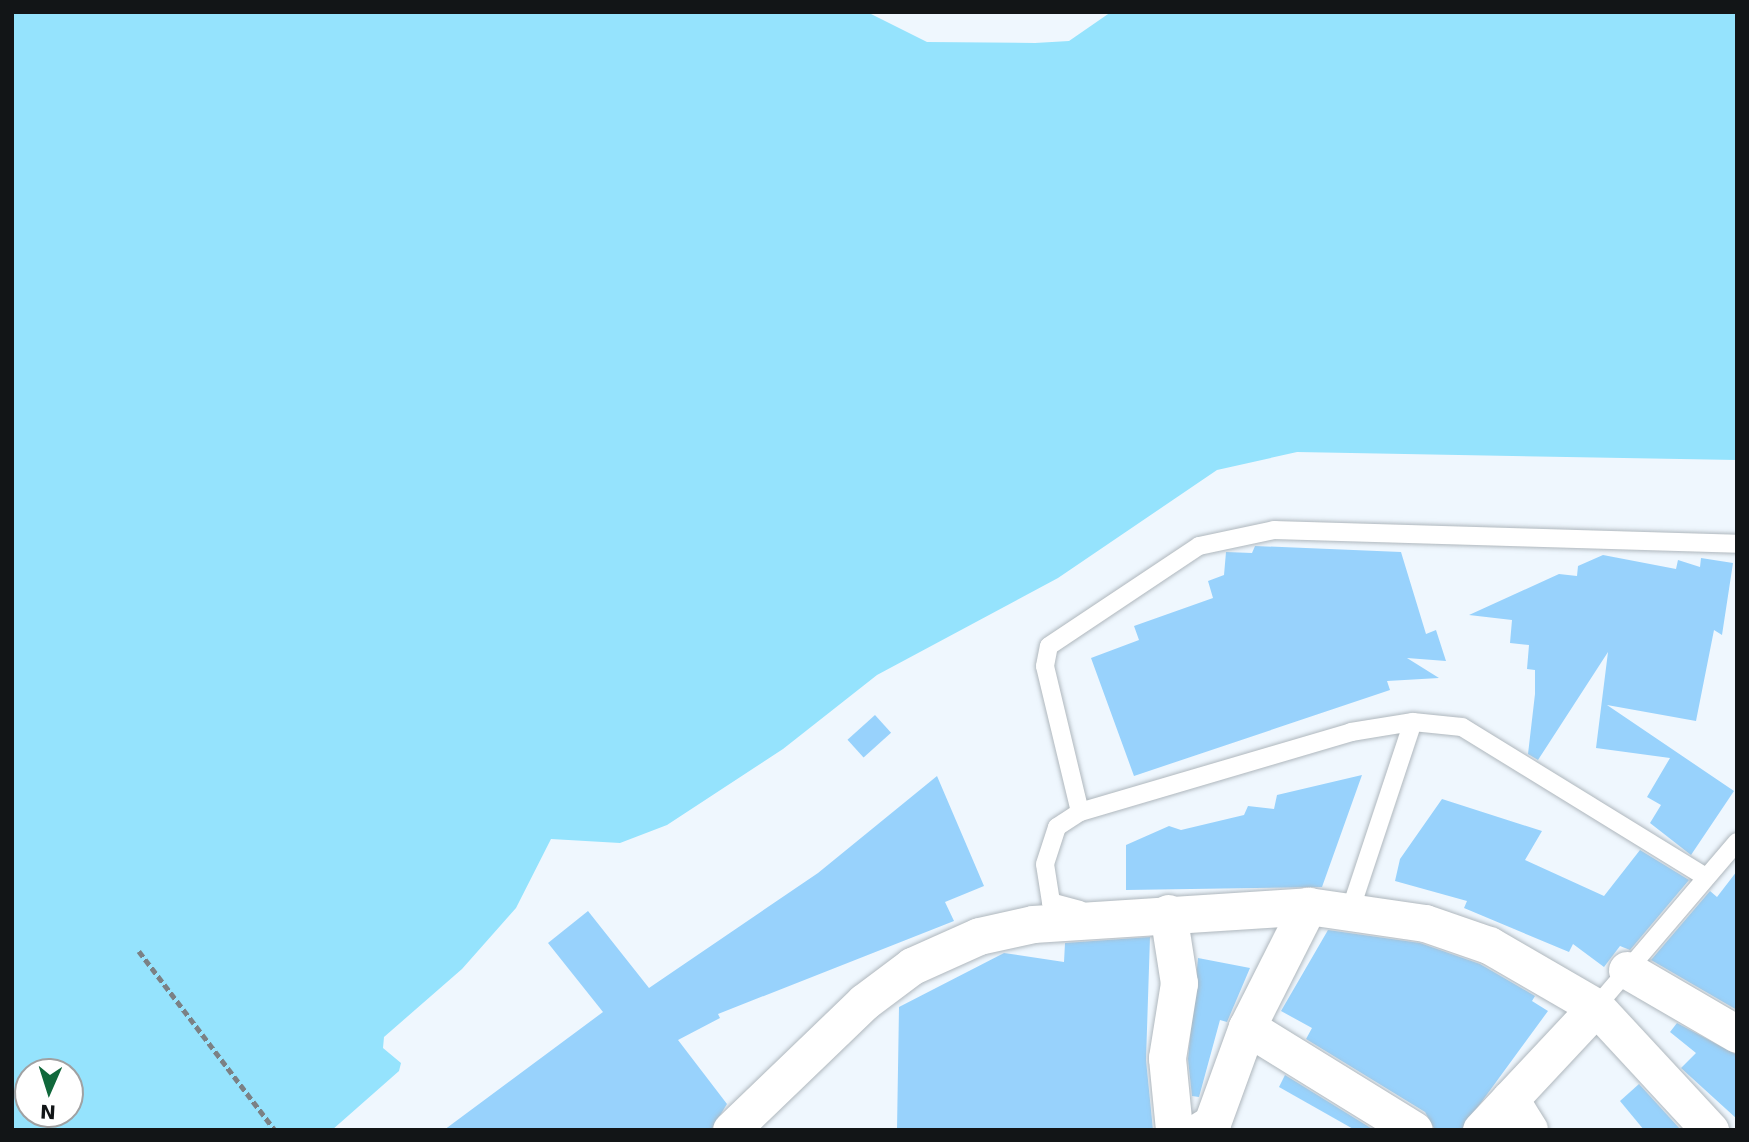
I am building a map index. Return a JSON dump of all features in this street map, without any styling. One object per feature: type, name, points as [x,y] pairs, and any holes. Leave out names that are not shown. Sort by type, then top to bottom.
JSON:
[{"type":"street","points":[[1213,1127],[1247,1027],[1307,906]]},
{"type":"street","points":[[731,1130],[864,1002],[912,966],[979,936],[1111,918],[1307,906],[1425,923],[1489,945],[1596,1007],[1710,1130]]},
{"type":"street","points":[[1168,913],[1179,983],[1167,1058],[1174,1130]]},
{"type":"street","points":[[1627,970],[1737,1034]]},
{"type":"street","points":[[1481,1130],[1596,1007]]},
{"type":"street","points":[[1247,1027],[1414,1130]]},
{"type":"street","points":[[1510,1099],[1529,1130]]},
{"type":"lane","points":[[1080,812],[1045,666],[1049,646],[1199,546],[1274,530],[1737,544]]},
{"type":"lane","points":[[1350,911],[1413,722]]},
{"type":"lane","points":[[1111,918],[1051,902],[1045,864],[1057,827],[1080,812],[1351,732],[1413,722],[1462,727],[1706,877]]},
{"type":"lane","points":[[1596,1007],[1737,842]]},
{"type":"path","points":[[139,951],[275,1130]]},
{"type":"water","points":[[12,12],[867,12],[927,42],[1035,43],[1069,41],[1111,12],[1737,12],[1737,460],[1297,452],[1217,470],[1058,578],[877,675],[783,749],[667,825],[620,843],[551,839],[516,908],[462,969],[384,1037],[383,1048],[401,1063],[399,1071],[332,1130],[12,1130]]},
{"type":"building","points":[[1255,546],[1401,552],[1426,634],[1436,630],[1446,661],[1407,658],[1439,678],[1387,681],[1390,690],[1134,776],[1091,658],[1139,640],[1134,626],[1213,598],[1208,581],[1224,575],[1226,552],[1252,553]]},
{"type":"building","points":[[1603,555],[1676,569],[1678,560],[1700,567],[1701,558],[1733,563],[1722,635],[1714,630],[1696,721],[1607,705],[1734,791],[1691,855],[1650,823],[1661,805],[1647,797],[1670,758],[1596,748],[1608,652],[1538,760],[1528,754],[1535,694],[1535,670],[1527,669],[1529,645],[1510,643],[1512,620],[1469,615],[1559,574],[1577,576],[1578,566]]},
{"type":"building","points":[[875,715],[891,733],[864,758],[848,740]]},
{"type":"building","points":[[1362,775],[1322,887],[1126,890],[1126,845],[1169,826],[1181,830],[1244,815],[1248,806],[1274,809],[1277,795]]},
{"type":"building","points":[[937,776],[984,886],[945,902],[954,921],[718,1014],[720,1018],[678,1040],[727,1104],[711,1130],[444,1130],[603,1012],[548,943],[588,911],[649,988],[818,873]]},
{"type":"building","points":[[1442,799],[1542,831],[1525,860],[1604,896],[1640,850],[1689,880],[1630,950],[1620,946],[1604,967],[1573,944],[1569,952],[1464,908],[1467,901],[1395,881],[1400,859]]},
{"type":"building","points":[[1737,871],[1737,1010],[1651,960],[1710,891],[1717,897]]},
{"type":"building","points":[[1328,930],[1420,943],[1480,964],[1535,996],[1532,1001],[1548,1011],[1461,1130],[1435,1130],[1425,1112],[1306,1039],[1312,1028],[1281,1011]]},
{"type":"building","points":[[1150,937],[1146,1060],[1153,1130],[897,1130],[899,1007],[1004,953],[1064,962],[1065,943]]},
{"type":"building","points":[[1198,958],[1250,968],[1227,1022],[1220,1020],[1199,1097],[1192,1096],[1188,1059]]},
{"type":"building","points":[[1677,1023],[1737,1055],[1737,1119],[1681,1068],[1696,1053],[1670,1032]]},
{"type":"building","points":[[1285,1075],[1374,1130],[1355,1130],[1279,1087]]},
{"type":"building","points":[[1639,1084],[1681,1130],[1644,1130],[1620,1101]]}]
